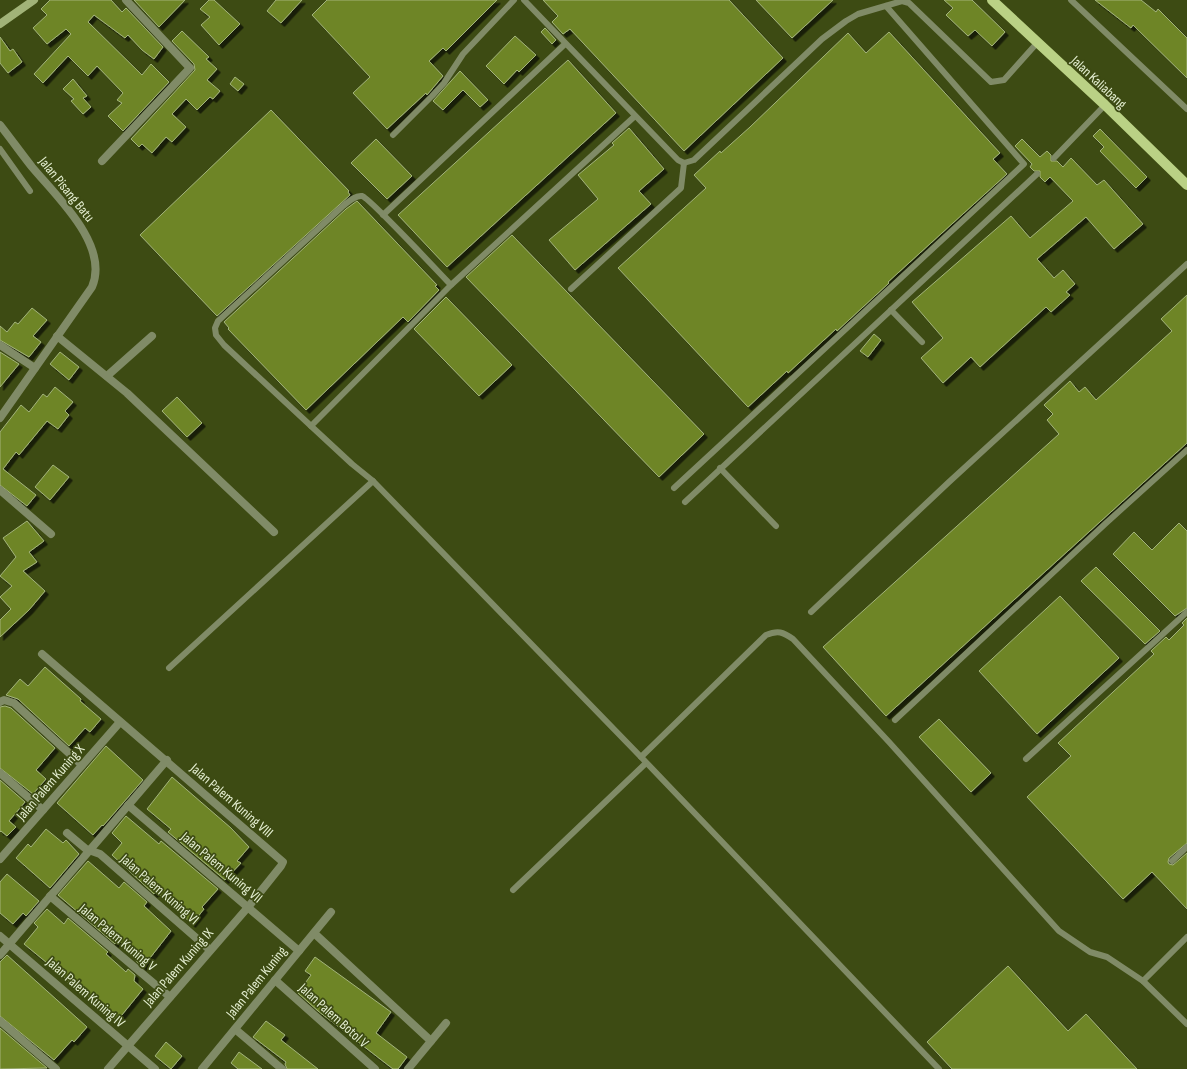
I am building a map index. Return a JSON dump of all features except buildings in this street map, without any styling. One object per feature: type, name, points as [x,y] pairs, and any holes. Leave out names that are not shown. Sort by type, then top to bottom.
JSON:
[{"type":"main road","name":"Jalan Kaliabang","points":[[992,0],[1105,105],[1187,185]]},
{"type":"street","points":[[0,24],[34,0]]},
{"type":"street","points":[[102,161],[190,68],[126,0]]},
{"type":"street","name":"Jalan Pisang Batu","points":[[0,125],[81,225],[90,245],[96,278],[92,287],[0,418]]},
{"type":"street","points":[[57,336],[107,376],[274,532]]},
{"type":"street","points":[[107,376],[152,336]]},
{"type":"street","points":[[0,345],[34,368]]},
{"type":"street","points":[[0,490],[13,504],[51,534]]},
{"type":"street","name":"Jalan Palem Kuning VIII","points":[[42,654],[120,722],[167,760],[283,862],[249,906]]},
{"type":"street","points":[[0,702],[4,700],[14,703],[82,765]]},
{"type":"street","name":"Jalan Palem Kuning X","points":[[1,856],[120,722]]},
{"type":"street","points":[[0,955],[50,896],[91,851],[167,760]]},
{"type":"street","points":[[0,773],[43,810]]},
{"type":"street","name":"Jalan Palem Kuning VII","points":[[128,805],[249,906],[299,951]]},
{"type":"street","name":"Jalan Palem Kuning VI","points":[[67,833],[81,846],[100,854],[210,950]]},
{"type":"street","name":"Jalan Palem Kuning V","points":[[50,896],[170,998]]},
{"type":"street","name":"Jalan Palem Kuning IX","points":[[108,1069],[249,906]]},
{"type":"street","name":"Jalan Palem Kuning","points":[[202,1069],[331,912]]},
{"type":"street","points":[[314,933],[431,1041]]},
{"type":"street","name":"Jalan Palem Kuning IV","points":[[0,936],[155,1069]]},
{"type":"street","name":"Jalan Palem Botol V","points":[[275,980],[375,1069]]},
{"type":"street","points":[[0,1021],[56,1069]]},
{"type":"street","points":[[408,1069],[446,1023]]},
{"type":"street","points":[[235,1029],[282,1069]]},
{"type":"lane","points":[[393,135],[444,84],[463,54],[514,0]]},
{"type":"lane","points":[[524,0],[678,160],[684,163],[694,160],[822,39],[840,25],[858,14],[902,1],[910,3],[991,82],[1004,80],[1037,43]]},
{"type":"lane","points":[[1071,0],[1187,109]]},
{"type":"lane","points":[[674,488],[1024,164],[886,6]]},
{"type":"lane","points":[[383,215],[565,44]]},
{"type":"lane","points":[[1054,158],[1105,105]]},
{"type":"lane","points":[[311,426],[451,285],[635,116]]},
{"type":"lane","points":[[0,149],[30,191]]},
{"type":"lane","points":[[571,289],[681,188],[684,163]]},
{"type":"lane","points":[[685,502],[1037,174]]},
{"type":"lane","points":[[451,285],[383,215],[365,198],[360,196],[348,202],[218,321],[215,328],[216,335],[232,354],[352,464],[373,481],[641,757],[939,1069]]},
{"type":"lane","points":[[811,612],[955,477],[1187,264]]},
{"type":"lane","points":[[891,310],[922,342]]},
{"type":"lane","points":[[895,720],[1105,524],[1187,450]]},
{"type":"lane","points":[[720,468],[776,526]]},
{"type":"lane","points":[[169,668],[373,481]]},
{"type":"lane","points":[[1026,759],[1187,612]]},
{"type":"lane","points":[[641,757],[766,635],[775,631],[782,632],[793,639],[889,742],[1059,931],[1090,952],[1107,957],[1143,981],[1187,1024]]},
{"type":"lane","points":[[513,890],[646,763]]},
{"type":"lane","points":[[1172,861],[1187,847]]},
{"type":"lane","points":[[1143,981],[1187,937]]}]
